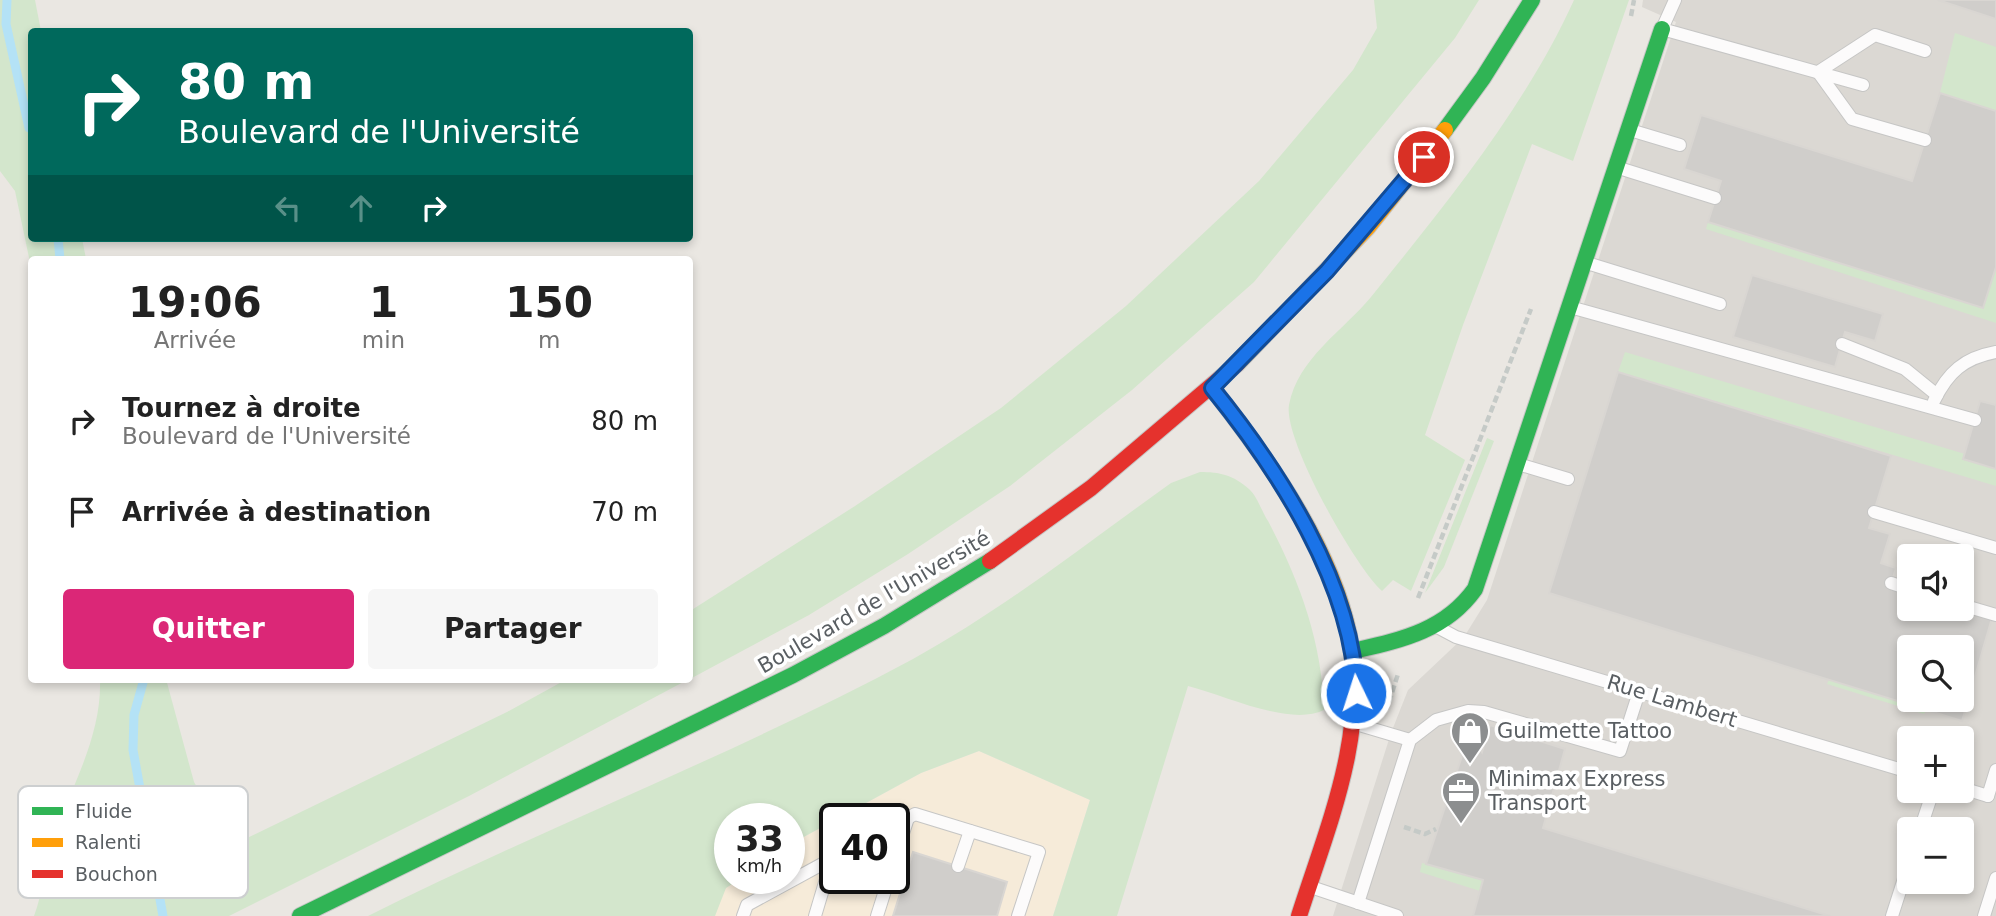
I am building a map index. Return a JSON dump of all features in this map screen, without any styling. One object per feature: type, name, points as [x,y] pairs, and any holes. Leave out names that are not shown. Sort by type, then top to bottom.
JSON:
[{"type":"main road","name":"Boulevard de l'Université","points":[[300,916],[761,691],[911,610],[1016,544],[1104,478],[1212,388],[1327,271],[1410,175],[1468,97],[1532,0]]},
{"type":"main road","points":[[1353,651],[1418,634],[1436,626],[1466,604],[1475,589],[1662,29]]},
{"type":"main road","points":[[1212,388],[1260,450],[1297,513],[1334,590],[1353,651],[1356,693],[1353,723],[1338,791],[1298,916]]},
{"type":"lane","points":[[1675,0],[1662,29],[1863,85]]},
{"type":"lane","points":[[1818,72],[1875,35],[1925,51]]},
{"type":"lane","points":[[1818,72],[1852,118],[1925,140]]},
{"type":"lane","points":[[1628,130],[1680,145]]},
{"type":"lane","points":[[1616,168],[1715,198]]},
{"type":"lane","points":[[1584,263],[1720,304]]},
{"type":"lane","points":[[1570,307],[1975,420]]},
{"type":"lane","points":[[1842,344],[1905,369],[1937,395]]},
{"type":"lane","points":[[1931,407],[1957,366],[1996,352]]},
{"type":"lane","points":[[1518,464],[1568,479]]},
{"type":"lane","points":[[1874,512],[1996,548]]},
{"type":"lane","points":[[1891,583],[1897,585]]},
{"type":"lane","points":[[1974,609],[1996,615]]},
{"type":"lane","name":"Rue Lambert","points":[[1436,626],[1455,637],[1897,768]]},
{"type":"lane","points":[[1358,903],[1410,740],[1436,720],[1468,711],[1484,712],[1620,751],[1639,692]]},
{"type":"lane","points":[[1353,723],[1410,740]]},
{"type":"lane","points":[[1988,796],[1996,770]]},
{"type":"lane","points":[[1974,792],[1988,796],[1996,808]]},
{"type":"lane","points":[[910,817],[915,814],[1039,852],[1018,916]]},
{"type":"lane","points":[[958,866],[970,831]]},
{"type":"lane","points":[[743,916],[747,905],[819,866]]},
{"type":"lane","points":[[1984,916],[1996,878]]},
{"type":"lane","points":[[1308,886],[1397,916]]},
{"type":"lane","points":[[815,916],[822,894]]},
{"type":"lane","points":[[877,916],[884,894]]},
{"type":"lane","points":[[1892,916],[1899,894]]},
{"type":"path","points":[[1627,28],[1634,0]]},
{"type":"path","points":[[1421,585],[1534,301]]},
{"type":"path","points":[[1384,820],[1425,834],[1436,829]]},
{"type":"shaded area","points":[[1643,0],[1996,0],[1996,916],[1333,916],[1391,733],[1408,690],[1464,637],[1487,600],[1676,22],[1642,7]]},
{"type":"shaded area","points":[[979,751],[1090,800],[1053,916],[710,916],[718,894],[805,894],[805,836],[819,829],[819,894],[910,894],[910,803],[866,803],[921,773]]},
{"type":"green space","points":[[0,0],[35,0],[40,28],[28,28],[28,242],[83,242],[85,256],[29,256],[15,191],[0,171]]},
{"type":"green space","points":[[1374,0],[1479,0],[1455,38],[1254,282],[1132,390],[1010,486],[908,554],[809,615],[693,677],[693,609],[855,506],[1001,408],[1126,306],[1259,181],[1353,70],[1377,28]]},
{"type":"green space","points":[[1574,0],[1629,0],[1573,161],[1532,144],[1463,325],[1425,435],[1465,460],[1411,591],[1393,580],[1382,591],[1370,578],[1339,531],[1297,445],[1290,422],[1289,405],[1294,388],[1312,359],[1371,297],[1482,154],[1532,79]]},
{"type":"green space","points":[[1955,33],[1996,47],[1996,111],[1940,93]]},
{"type":"green space","points":[[1708,222],[1983,308],[1996,267],[1996,323],[1706,229]]},
{"type":"green space","points":[[1625,352],[1965,454],[1964,459],[1996,469],[1996,486],[1618,372]]},
{"type":"green space","points":[[1487,438],[1494,441],[1444,567],[1425,593]]},
{"type":"green space","points":[[1200,472],[1214,473],[1237,480],[1254,496],[1290,567],[1307,613],[1319,660],[1324,710],[1293,715],[1275,712],[1188,686],[1117,916],[1053,916],[1090,800],[979,751],[921,773],[866,803],[819,803],[819,829],[805,836],[805,803],[714,803],[714,894],[724,894],[715,916],[368,916],[778,727],[913,659],[980,619],[1171,483]]},
{"type":"green space","points":[[1829,680],[1897,701],[1897,706],[1827,684]]},
{"type":"green space","points":[[100,683],[167,683],[196,786],[74,786],[96,722]]},
{"type":"green space","points":[[560,683],[681,683],[469,796],[229,916],[34,916],[39,898],[248,898],[248,838],[507,712]]},
{"type":"green space","points":[[1422,863],[1483,880],[1480,891],[1420,872]]},
{"type":"building","points":[[1938,0],[1996,0],[1996,19]]},
{"type":"building","points":[[1940,93],[1996,111],[1996,267],[1983,308],[1708,222],[1721,181],[1684,169],[1701,115],[1912,181]]},
{"type":"building","points":[[1752,275],[1883,314],[1875,341],[1845,332],[1835,367],[1733,337]]},
{"type":"building","points":[[1618,372],[1891,456],[1869,528],[1890,534],[1881,563],[1896,568],[1890,587],[1897,589],[1897,621],[1974,621],[1974,613],[1992,618],[1974,680],[1974,635],[1897,635],[1897,701],[1549,593]]},
{"type":"building","points":[[1980,401],[1996,405],[1996,469],[1963,459]]},
{"type":"building","points":[[1933,712],[1965,712],[1962,721]]},
{"type":"building","points":[[1490,725],[1565,749],[1543,828],[1830,916],[1473,916],[1483,880],[1426,864],[1462,756],[1457,742],[1474,735],[1482,752]]},
{"type":"building","points":[[913,852],[1007,882],[997,916],[893,916],[900,894],[910,894],[910,862]]},
{"type":"waterway","points":[[7,0],[6,24],[28,123]]},
{"type":"waterway","points":[[58,242],[60,256]]},
{"type":"waterway","points":[[140,786],[133,750],[134,715],[143,683]]},
{"type":"waterway","points":[[160,898],[163,916]]},
{"type":"traffic: fast","points":[[1445,130],[1483,78],[1532,0]]},
{"type":"traffic: fast","points":[[1353,651],[1421,632],[1450,615],[1475,589],[1662,29]]},
{"type":"traffic: fast","points":[[300,916],[793,675],[884,626],[990,561]]},
{"type":"traffic: slow","points":[[1237,364],[1368,227],[1445,130]]},
{"type":"traffic: slow","points":[[1212,388],[1275,474],[1312,536],[1340,601],[1349,635]]},
{"type":"traffic: jam","points":[[990,561],[1091,488],[1237,364]]},
{"type":"traffic: jam","points":[[1299,916],[1333,813],[1350,743],[1354,671],[1349,635]]},
{"type":"place","name":"Guilmette Tattoo","points":[[1470,765]]},
{"type":"place","name":"Minimax Express Transport","points":[[1461,825]]},
{"type":"route","points":[[1356,693],[1353,651],[1334,590],[1318,556],[1297,513],[1260,450],[1212,388],[1327,271],[1424,157]]}]
